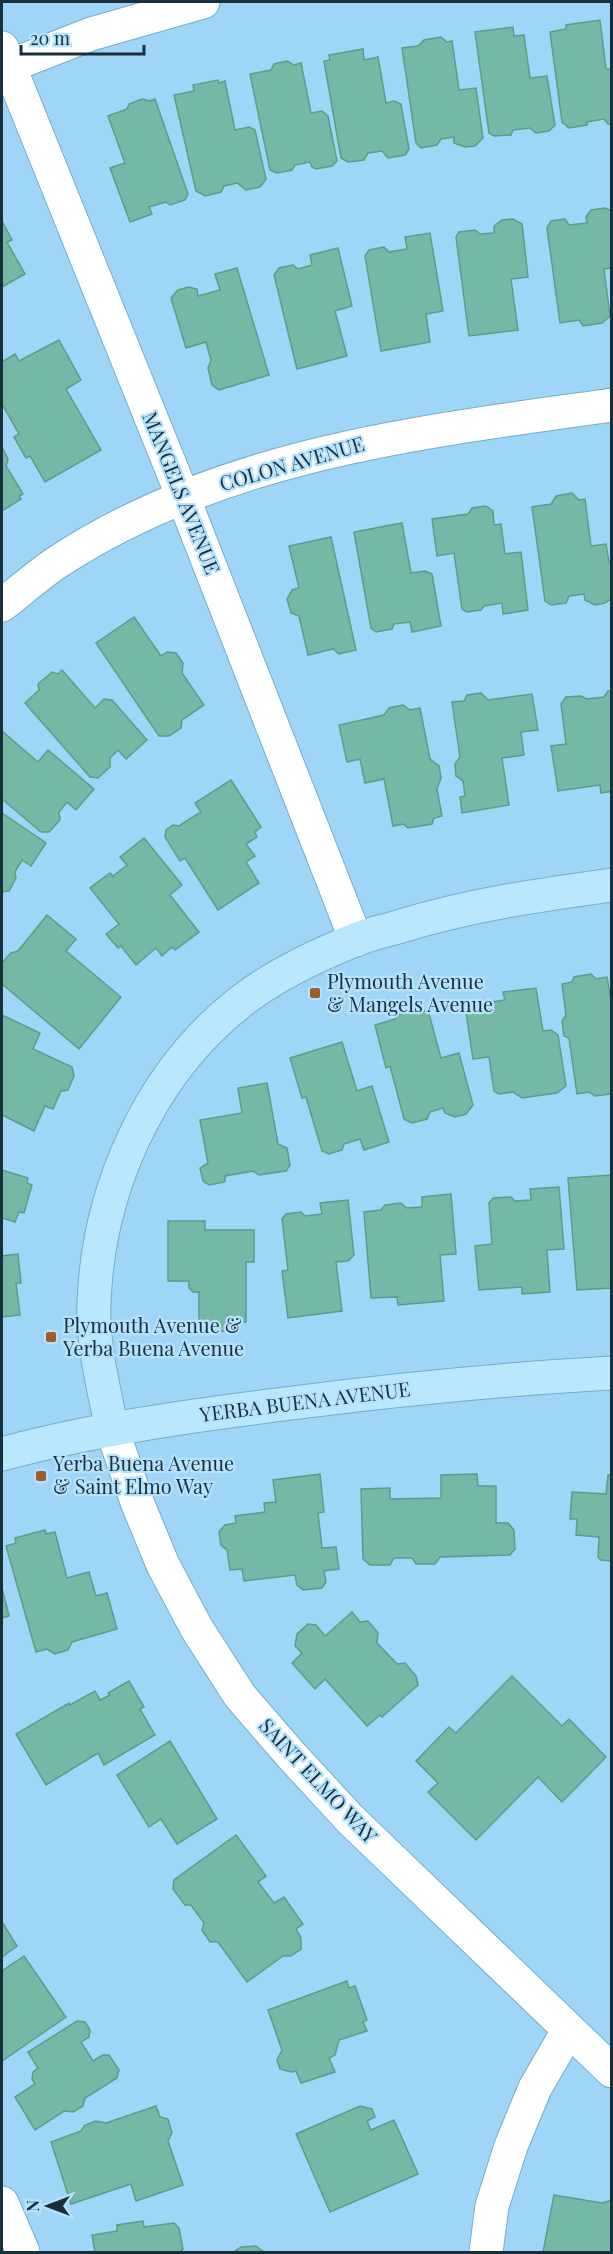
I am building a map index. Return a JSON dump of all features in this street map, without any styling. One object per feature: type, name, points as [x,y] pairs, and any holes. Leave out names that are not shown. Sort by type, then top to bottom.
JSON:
[{"type":"street","points":[[4,61],[203,2]]},
{"type":"street","name":"MANGELS AVENUE","points":[[4,61],[183,497],[356,940]]},
{"type":"street","name":"COLON AVENUE","points":[[2,605],[56,564],[118,528],[183,497],[266,468],[312,454],[453,427],[612,405]]},
{"type":"street","points":[[112,1429],[100,1368],[93,1305],[99,1242],[119,1173],[148,1107],[189,1050],[240,1002],[289,971],[356,940],[439,914],[520,898],[612,885]]},
{"type":"street","name":"YERBA BUENA AVENUE","points":[[2,1454],[112,1429],[211,1413],[414,1388],[518,1378],[612,1373]]},
{"type":"street","name":"SAINT ELMO WAY","points":[[112,1429],[137,1502],[164,1565],[197,1629],[240,1696],[350,1819],[612,2071]]},
{"type":"street","points":[[486,2253],[492,2206],[511,2145],[535,2088],[568,2031]]},
{"type":"street","points":[[2,2203],[23,2253]]},
{"type":"building","points":[[600,20],[606,69],[612,69],[612,124],[608,124],[604,119],[569,128],[562,122],[550,32],[566,29],[566,25]]},
{"type":"building","points":[[513,27],[514,36],[524,35],[530,78],[547,76],[555,125],[549,131],[536,133],[530,128],[513,130],[511,135],[494,136],[489,133],[475,32]]},
{"type":"building","points":[[441,37],[447,42],[452,41],[459,90],[476,88],[483,138],[475,146],[465,147],[454,143],[454,137],[441,139],[437,145],[421,148],[416,143],[402,48],[418,46],[424,40]]},
{"type":"building","points":[[363,49],[364,60],[378,57],[386,103],[394,101],[401,104],[409,149],[405,155],[388,158],[382,151],[368,153],[364,160],[348,162],[341,158],[324,61],[330,60],[329,55]]},
{"type":"building","points":[[287,61],[294,65],[301,63],[311,113],[322,111],[328,116],[337,161],[332,166],[316,169],[310,162],[295,165],[292,170],[277,173],[270,170],[250,74],[271,70],[274,64]]},
{"type":"building","points":[[218,80],[219,83],[225,81],[235,130],[249,127],[255,130],[266,179],[260,187],[246,190],[237,183],[224,186],[221,192],[205,196],[196,191],[174,95],[194,91],[193,85]]},
{"type":"building","points":[[142,99],[150,101],[155,99],[188,194],[185,200],[170,205],[166,202],[149,207],[152,214],[130,222],[110,168],[125,163],[108,116],[127,109],[129,104]]},
{"type":"building","points":[[605,208],[612,211],[612,268],[604,269],[610,316],[602,323],[583,326],[579,320],[560,323],[547,228],[551,221],[565,219],[569,225],[587,223],[586,217],[591,210]]},
{"type":"building","points":[[513,219],[522,224],[528,277],[511,279],[518,330],[469,336],[456,237],[459,232],[475,230],[480,234],[494,233],[494,226],[502,220]]},
{"type":"building","points":[[2,221],[12,240],[7,242],[25,274],[2,287]]},
{"type":"building","points":[[430,233],[443,311],[426,314],[430,342],[381,351],[365,256],[369,250],[384,247],[389,252],[407,249],[405,237]]},
{"type":"building","points":[[338,248],[352,306],[335,311],[347,356],[297,369],[274,275],[279,268],[293,265],[298,269],[312,265],[310,255]]},
{"type":"building","points":[[237,268],[269,375],[219,390],[212,385],[208,368],[211,360],[206,342],[186,348],[171,298],[178,290],[189,287],[197,289],[198,296],[220,290],[215,274]]},
{"type":"building","points":[[59,340],[81,380],[66,389],[101,450],[45,482],[30,456],[26,458],[14,437],[19,434],[2,404],[2,362],[15,354],[19,361]]},
{"type":"building","points":[[2,447],[8,459],[6,466],[23,494],[19,496],[21,499],[2,511]]},
{"type":"building","points":[[572,493],[579,500],[585,499],[591,546],[606,544],[609,562],[612,562],[612,598],[605,603],[595,605],[585,600],[584,594],[569,596],[566,603],[551,605],[545,601],[532,507],[551,504],[556,496]]},
{"type":"building","points":[[486,506],[493,511],[494,525],[501,524],[505,554],[521,552],[528,610],[503,614],[502,603],[467,612],[462,609],[454,553],[437,556],[432,519],[468,514],[472,508]]},
{"type":"building","points":[[402,523],[411,573],[425,571],[432,574],[441,626],[412,632],[410,622],[394,624],[392,629],[376,632],[371,628],[354,532]]},
{"type":"building","points":[[331,537],[356,650],[339,654],[333,649],[308,655],[299,616],[291,613],[287,599],[292,590],[299,588],[289,546]]},
{"type":"building","points":[[134,617],[161,656],[167,652],[176,653],[183,663],[182,673],[204,705],[182,720],[181,728],[169,736],[159,736],[96,643]]},
{"type":"building","points":[[62,670],[95,708],[104,699],[112,700],[147,740],[126,759],[118,750],[110,758],[110,767],[98,778],[90,777],[25,703],[39,690],[38,684],[52,672],[58,674]]},
{"type":"building","points":[[608,691],[612,691],[612,791],[601,793],[600,785],[558,791],[551,746],[566,744],[561,704],[566,697],[581,696],[587,699],[604,697]]},
{"type":"building","points":[[481,693],[488,700],[532,694],[538,730],[521,732],[524,755],[502,758],[509,805],[462,813],[460,797],[465,796],[463,781],[456,776],[455,764],[460,757],[452,702],[464,701],[467,695]]},
{"type":"building","points":[[403,705],[410,710],[420,708],[430,759],[439,766],[441,778],[437,789],[442,816],[434,818],[432,824],[408,828],[403,824],[393,826],[384,779],[365,783],[360,759],[347,762],[339,725],[384,715],[389,708]]},
{"type":"building","points":[[2,731],[38,762],[48,750],[94,789],[76,810],[67,802],[59,812],[60,820],[49,832],[41,832],[2,799]]},
{"type":"building","points":[[231,780],[261,827],[255,832],[257,837],[246,844],[255,856],[246,862],[259,883],[218,910],[185,858],[180,861],[165,837],[166,830],[173,825],[179,826],[201,812],[195,803]]},
{"type":"building","points":[[2,813],[46,843],[31,866],[22,860],[15,872],[16,878],[9,891],[2,892]]},
{"type":"building","points":[[144,838],[182,885],[170,895],[199,932],[175,950],[172,947],[162,956],[156,948],[136,965],[121,946],[118,948],[106,934],[119,924],[90,888],[110,873],[113,876],[127,865],[120,857]]},
{"type":"building","points":[[47,915],[76,939],[66,951],[121,997],[79,1049],[2,984],[2,963],[11,953],[18,951]]},
{"type":"building","points":[[591,974],[596,979],[607,977],[612,1006],[612,1092],[595,1096],[589,1092],[577,1094],[569,1038],[564,1036],[562,1021],[566,1015],[562,984],[572,982],[574,977]]},
{"type":"building","points":[[536,988],[543,1031],[551,1030],[558,1035],[566,1086],[557,1093],[522,1098],[513,1092],[499,1094],[494,1091],[489,1057],[473,1059],[465,1006],[505,1000],[503,992]]},
{"type":"building","points":[[419,1009],[420,1012],[428,1010],[441,1058],[459,1053],[473,1105],[466,1114],[455,1117],[445,1113],[443,1108],[430,1112],[427,1119],[412,1123],[404,1119],[390,1066],[386,1068],[375,1025],[395,1019],[394,1016]]},
{"type":"building","points":[[2,1015],[40,1033],[33,1049],[72,1067],[74,1076],[68,1090],[61,1091],[53,1109],[45,1106],[34,1131],[2,1115]]},
{"type":"building","points":[[342,1042],[357,1091],[372,1086],[389,1142],[364,1150],[360,1139],[344,1144],[342,1150],[329,1154],[322,1151],[306,1097],[302,1098],[290,1058]]},
{"type":"building","points":[[267,1083],[278,1144],[287,1148],[290,1165],[286,1171],[259,1175],[253,1171],[225,1176],[225,1182],[209,1185],[203,1181],[200,1168],[208,1163],[200,1120],[242,1113],[238,1088]]},
{"type":"building","points":[[2,1170],[28,1178],[27,1183],[32,1185],[24,1213],[19,1212],[15,1222],[2,1218]]},
{"type":"building","points":[[612,1175],[612,1288],[577,1290],[568,1178]]},
{"type":"building","points":[[559,1187],[564,1249],[547,1250],[550,1292],[522,1294],[522,1287],[479,1290],[475,1246],[492,1244],[489,1203],[493,1198],[511,1197],[515,1201],[531,1200],[530,1189]]},
{"type":"building","points":[[451,1194],[456,1254],[440,1255],[444,1301],[398,1305],[397,1297],[371,1298],[364,1212],[381,1210],[385,1205],[401,1203],[407,1208],[422,1207],[422,1197]]},
{"type":"building","points":[[348,1200],[354,1255],[348,1261],[336,1262],[342,1311],[288,1318],[282,1271],[288,1270],[282,1219],[286,1214],[301,1212],[305,1216],[322,1214],[320,1203]]},
{"type":"building","points":[[168,1221],[205,1221],[205,1230],[254,1230],[254,1262],[246,1262],[246,1322],[231,1322],[228,1331],[209,1331],[205,1322],[199,1322],[199,1292],[193,1292],[189,1288],[189,1281],[168,1281]]},
{"type":"building","points":[[18,1254],[21,1283],[16,1283],[20,1315],[2,1317],[2,1256]]},
{"type":"building","points":[[320,1474],[324,1512],[318,1513],[322,1548],[336,1547],[339,1569],[324,1571],[326,1582],[322,1588],[303,1590],[297,1585],[295,1575],[244,1581],[242,1569],[230,1570],[227,1550],[221,1545],[219,1532],[225,1525],[236,1523],[235,1516],[265,1512],[264,1503],[276,1502],[273,1480]]},
{"type":"building","points":[[477,1474],[478,1486],[496,1486],[496,1523],[508,1523],[514,1530],[515,1549],[510,1555],[440,1557],[435,1564],[416,1564],[412,1558],[394,1558],[390,1565],[370,1565],[363,1559],[361,1489],[390,1488],[390,1499],[441,1498],[441,1475]]},
{"type":"building","points":[[608,1475],[612,1476],[612,1561],[601,1560],[598,1557],[599,1537],[576,1535],[577,1519],[570,1519],[572,1492],[606,1494]]},
{"type":"building","points":[[45,1530],[46,1534],[55,1532],[67,1578],[89,1572],[96,1596],[107,1593],[117,1629],[72,1642],[68,1650],[55,1654],[47,1649],[36,1652],[6,1546],[16,1543],[15,1538]]},
{"type":"building","points":[[2,1588],[9,1616],[2,1618]]},
{"type":"building","points":[[352,1612],[360,1622],[368,1621],[378,1633],[377,1643],[397,1664],[405,1663],[416,1676],[418,1685],[382,1717],[380,1715],[367,1726],[325,1679],[315,1689],[292,1663],[302,1653],[295,1646],[297,1634],[308,1624],[316,1625],[325,1636]]},
{"type":"building","points":[[512,1676],[562,1726],[569,1719],[606,1757],[562,1802],[538,1777],[476,1840],[428,1792],[438,1783],[416,1761],[449,1727],[456,1733]]},
{"type":"building","points":[[129,1681],[144,1707],[140,1709],[155,1735],[104,1765],[98,1753],[46,1785],[16,1734],[69,1703],[70,1705],[95,1691],[100,1700]]},
{"type":"building","points":[[170,1741],[217,1819],[177,1844],[161,1819],[149,1827],[117,1775]]},
{"type":"building","points":[[236,1835],[266,1876],[258,1882],[274,1903],[284,1897],[303,1924],[296,1929],[301,1938],[301,1949],[291,1956],[283,1956],[247,1982],[218,1942],[210,1942],[202,1930],[204,1923],[191,1905],[185,1905],[173,1889],[174,1880]]},
{"type":"building","points":[[2,1922],[17,1946],[2,1957]]},
{"type":"building","points":[[24,1956],[66,2017],[2,2061],[2,1971]]},
{"type":"building","points":[[347,1981],[349,1988],[355,1986],[367,2020],[363,2022],[367,2031],[339,2040],[335,2055],[329,2058],[335,2072],[301,2083],[296,2071],[280,2069],[277,2060],[282,2050],[268,2010]]},
{"type":"building","points":[[77,2021],[85,2022],[90,2030],[89,2037],[81,2042],[93,2061],[103,2055],[109,2055],[119,2070],[117,2078],[85,2098],[83,2106],[73,2112],[64,2111],[35,2130],[15,2097],[35,2084],[32,2079],[33,2072],[38,2068],[28,2052]]},
{"type":"building","points":[[156,2106],[160,2117],[168,2119],[172,2133],[168,2141],[183,2185],[136,2201],[131,2184],[71,2204],[51,2142],[81,2131],[85,2125],[96,2121],[106,2123]]},
{"type":"building","points":[[360,2106],[372,2109],[375,2117],[367,2121],[371,2130],[394,2120],[418,2174],[330,2212],[296,2134]]},
{"type":"building","points":[[554,2195],[602,2203],[612,2200],[612,2252],[543,2252]]},
{"type":"building","points":[[143,2221],[144,2227],[174,2223],[179,2228],[183,2249],[180,2252],[95,2252],[92,2235],[117,2231],[117,2225]]},
{"type":"building","points":[[256,2246],[264,2252],[234,2252],[241,2247]]},
{"type":"place","name":"Plymouth Avenue & Mangels Avenue","points":[[315,993]]},
{"type":"place","name":"Plymouth Avenue & Yerba Buena Avenue","points":[[51,1337]]},
{"type":"place","name":"Yerba Buena Avenue & Saint Elmo Way","points":[[41,1476]]}]
